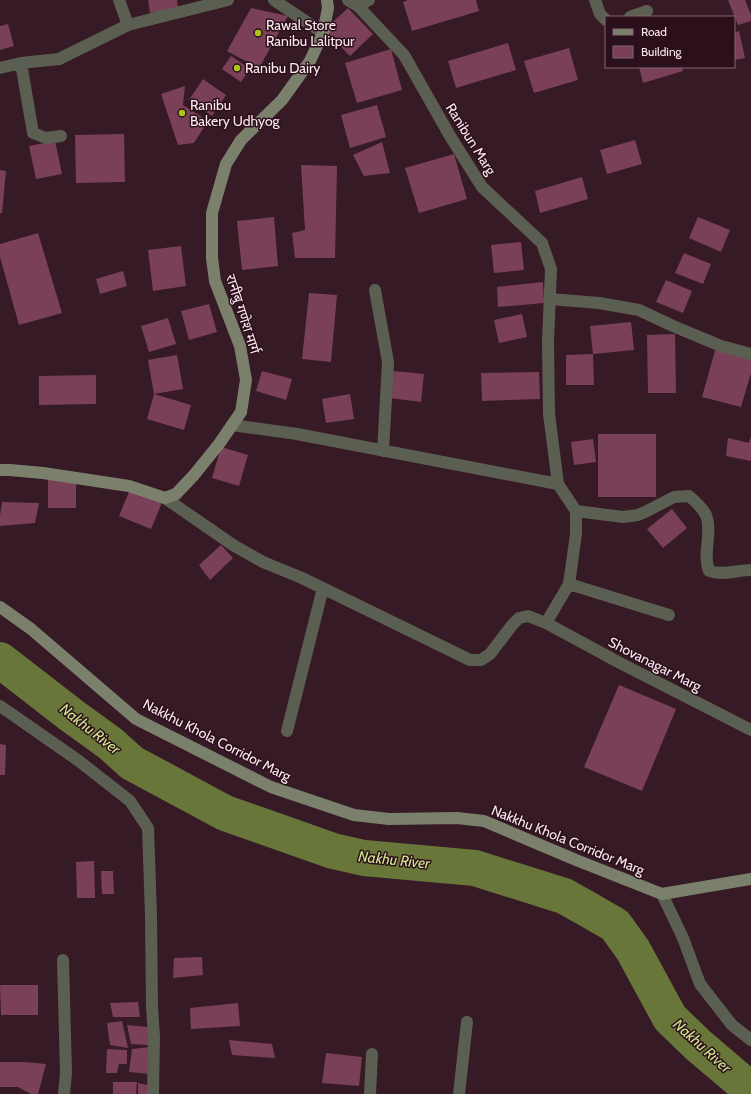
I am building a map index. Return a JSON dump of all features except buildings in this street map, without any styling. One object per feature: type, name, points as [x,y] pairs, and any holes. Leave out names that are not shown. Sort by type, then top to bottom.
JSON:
[{"type":"street","points":[[119,0],[128,25]]},
{"type":"street","points":[[0,68],[21,63],[59,59],[128,25],[228,0]]},
{"type":"street","points":[[274,0],[323,33]]},
{"type":"street","name":"रानीबु गणेश मार्ग","points":[[165,498],[176,494],[194,475],[220,444],[241,412],[246,380],[240,346],[215,281],[212,258],[212,212],[226,164],[241,140],[282,100],[310,61],[323,33],[328,8],[327,0]]},
{"type":"street","points":[[353,3],[369,0]]},
{"type":"street","points":[[595,0],[600,14],[605,19]]},
{"type":"street","name":"Ranibun Marg","points":[[353,3],[404,55],[450,136],[482,187],[542,243],[551,268],[548,341],[549,414],[558,484],[576,511]]},
{"type":"street","points":[[633,16],[647,11]]},
{"type":"street","points":[[21,63],[33,133],[46,138],[61,136]]},
{"type":"street","points":[[375,290],[388,362],[383,451]]},
{"type":"street","points":[[550,299],[599,302],[639,310],[721,346],[751,354]]},
{"type":"street","points":[[232,425],[297,434],[558,484]]},
{"type":"street","points":[[0,470],[43,473],[129,486],[165,498]]},
{"type":"street","points":[[546,623],[569,584],[576,534],[576,511],[623,517],[638,515],[674,496],[689,496],[705,513],[708,522],[706,564],[709,571],[717,574],[751,570]]},
{"type":"street","name":"Shovanagar Marg","points":[[165,498],[233,546],[263,562],[302,578],[470,660],[481,660],[490,654],[513,624],[519,618],[528,616],[546,623],[620,663],[751,730]]},
{"type":"street","points":[[569,584],[669,615]]},
{"type":"street","points":[[287,731],[323,588]]},
{"type":"street","name":"Nakkhu Khola Corridor Marg","points":[[0,607],[31,629],[136,719],[272,787],[354,815],[389,819],[457,818],[484,821],[662,894]]},
{"type":"street","points":[[0,706],[79,761],[130,801],[148,828],[154,1037],[153,1094]]},
{"type":"street","points":[[751,879],[662,894],[683,938],[700,984],[732,1025],[751,1040]]},
{"type":"street","points":[[63,960],[66,1073],[64,1094]]},
{"type":"street","points":[[459,1094],[467,1022]]},
{"type":"street","points":[[370,1094],[372,1054]]},
{"type":"waterway","name":"Nakhu River","points":[[0,660],[111,744],[132,763],[225,813],[333,851],[364,858],[475,868],[564,896],[589,910],[615,925],[633,950],[670,1018],[698,1045],[751,1090]]},
{"type":"place","name":"Rawal Store Ranibu Lalitpur","points":[[258,33]]},
{"type":"place","name":"Ranibu Dairy","points":[[237,68]]},
{"type":"place","name":"Ranibu Bakery Udhyog","points":[[182,113]]}]
